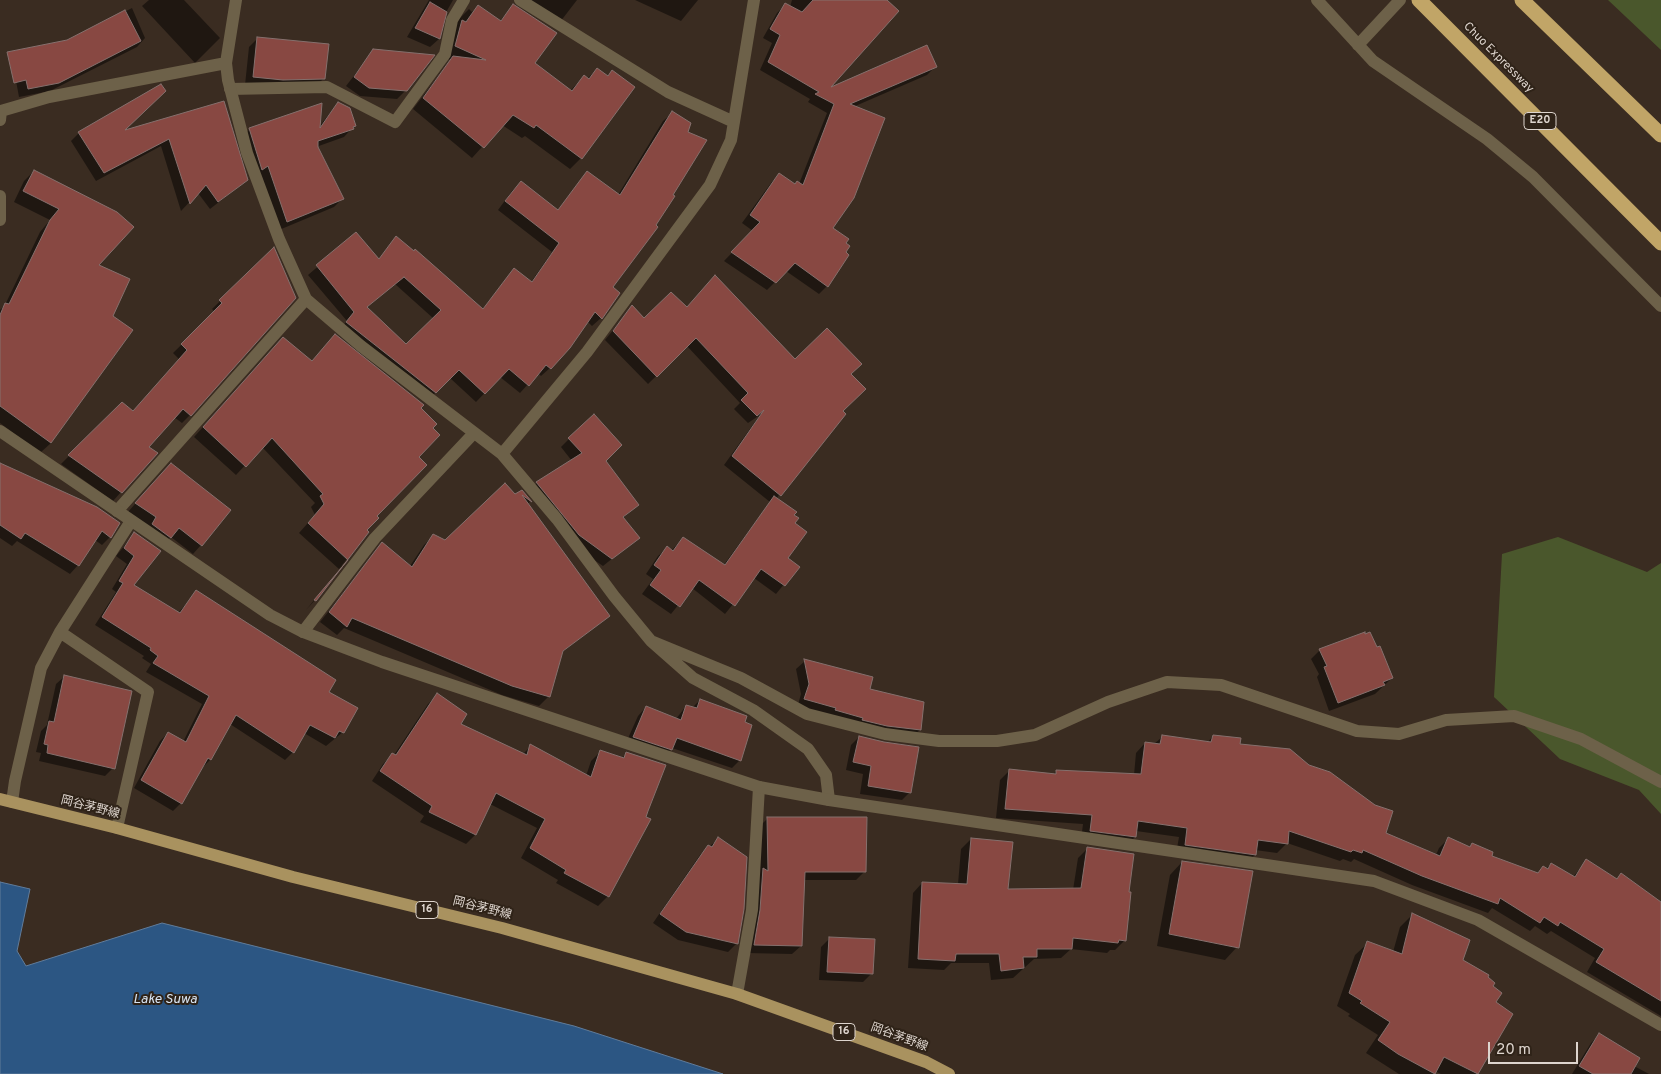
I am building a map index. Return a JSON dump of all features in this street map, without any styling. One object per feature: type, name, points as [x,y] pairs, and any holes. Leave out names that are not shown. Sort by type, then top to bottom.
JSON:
[{"type":"highway","name":"Chuo Expressway","points":[[1419,0],[1661,243]]},
{"type":"highway","points":[[1522,0],[1661,135]]},
{"type":"main road","name":"岡谷茅野線","points":[[6,801],[117,828],[292,876],[502,928],[738,994],[926,1062],[949,1074]]},
{"type":"street","points":[[236,0],[226,63],[230,89],[251,161],[279,239],[306,299],[361,346],[502,454],[557,519],[614,596],[651,641],[694,678],[753,710],[808,749],[826,775],[830,800]]},
{"type":"street","points":[[230,89],[328,87],[395,122],[445,54],[452,20],[464,0]]},
{"type":"street","points":[[502,454],[587,352],[710,185],[731,140],[754,0]]},
{"type":"street","points":[[1317,0],[1362,40],[1373,61],[1487,139],[1533,177],[1661,306]]},
{"type":"street","points":[[1362,40],[1400,0]]},
{"type":"street","points":[[524,1],[668,92],[734,122]]},
{"type":"street","points":[[0,120],[1,111],[50,97],[226,63]]},
{"type":"street","points":[[0,196],[0,220]]},
{"type":"street","points":[[117,511],[306,299]]},
{"type":"street","points":[[0,431],[270,615],[303,632],[382,662],[759,787],[830,800],[1374,881],[1478,920],[1661,1025]]},
{"type":"street","points":[[303,632],[376,538],[474,433]]},
{"type":"street","points":[[6,801],[14,780],[41,668],[60,632],[131,521]]},
{"type":"street","points":[[60,632],[148,692],[117,828]]},
{"type":"street","points":[[651,641],[741,678],[808,714],[885,734],[939,741],[997,741],[1035,735],[1108,702],[1167,682],[1221,685],[1357,731],[1399,734],[1446,720],[1514,716],[1581,739],[1661,782]]},
{"type":"street","points":[[738,994],[752,910],[759,787]]},
{"type":"green space","points":[[1608,0],[1661,0],[1661,50]]},
{"type":"green space","points":[[1558,537],[1647,572],[1661,563],[1661,814],[1639,790],[1560,759],[1494,697],[1502,554]]},
{"type":"water","name":"Lake Suwa","points":[[0,882],[30,889],[17,951],[26,966],[162,923],[574,1026],[723,1074],[0,1074]]},
{"type":"building","points":[[813,0],[887,0],[899,11],[831,87],[927,45],[937,67],[850,104],[885,118],[854,198],[833,228],[849,239],[846,243],[850,246],[846,252],[849,255],[828,287],[795,263],[776,283],[731,252],[760,222],[750,215],[779,173],[795,184],[797,181],[803,185],[834,104],[815,94],[819,92],[768,62],[780,35],[770,29],[785,3],[802,12]]},
{"type":"building","points":[[430,2],[447,12],[440,39],[415,28]]},
{"type":"building","points":[[513,4],[557,33],[535,63],[572,91],[584,75],[589,79],[597,68],[608,76],[612,70],[635,87],[582,159],[536,125],[534,128],[513,115],[484,148],[423,98],[453,56],[486,60],[455,46],[462,20],[466,22],[478,5],[501,21]]},
{"type":"building","points":[[125,10],[141,41],[59,83],[28,89],[26,80],[14,83],[7,52],[67,40]]},
{"type":"building","points":[[257,37],[329,44],[325,79],[283,80],[253,77]]},
{"type":"building","points":[[373,49],[435,55],[407,91],[369,88],[354,77]]},
{"type":"building","points":[[161,84],[166,91],[125,130],[224,101],[248,180],[218,202],[206,185],[190,204],[169,139],[104,173],[78,132]]},
{"type":"building","points":[[338,102],[350,108],[356,126],[353,127],[354,129],[318,141],[318,147],[344,199],[287,222],[268,166],[262,170],[249,128],[322,103],[320,128]]},
{"type":"building","points":[[672,111],[691,123],[688,132],[707,140],[656,225],[658,227],[613,287],[620,293],[602,319],[595,312],[570,348],[551,369],[546,365],[529,386],[509,369],[485,394],[459,370],[436,393],[346,322],[354,312],[316,265],[356,232],[379,259],[396,236],[414,251],[415,249],[483,309],[514,268],[532,282],[559,243],[505,201],[521,181],[558,210],[587,171],[620,195]],"holes":[[[404,277],[441,310],[406,344],[367,307]]]},
{"type":"building","points":[[34,170],[117,212],[134,227],[99,265],[130,279],[113,316],[133,330],[51,443],[0,406],[0,315],[5,303],[9,304],[50,220],[59,209],[23,191]]},
{"type":"building","points":[[274,247],[296,298],[191,416],[183,409],[149,447],[158,453],[122,493],[68,455],[122,402],[133,411],[187,350],[181,344],[222,303],[219,300]]},
{"type":"building","points":[[715,275],[795,359],[827,328],[862,364],[851,374],[866,389],[843,411],[846,414],[781,496],[732,456],[764,410],[757,416],[741,400],[748,393],[696,338],[657,377],[613,331],[632,305],[644,318],[671,292],[687,307]]},
{"type":"building","points":[[335,334],[424,405],[421,408],[437,424],[433,428],[440,435],[419,457],[427,465],[377,516],[379,518],[367,530],[369,532],[348,560],[308,523],[324,504],[320,496],[323,494],[272,438],[246,467],[203,427],[283,337],[312,361]]},
{"type":"building","points":[[594,414],[622,445],[606,461],[639,505],[623,517],[640,538],[612,559],[579,535],[536,482],[582,453],[568,438]]},
{"type":"building","points":[[0,463],[97,507],[120,523],[111,538],[102,531],[79,566],[25,533],[21,539],[0,525]]},
{"type":"building","points":[[171,463],[231,510],[202,546],[179,528],[171,538],[152,524],[156,517],[135,503]]},
{"type":"building","points":[[505,483],[515,494],[522,490],[532,502],[522,495],[610,616],[563,651],[550,697],[512,686],[352,618],[347,627],[329,612],[382,542],[412,567],[433,534],[445,540]]},
{"type":"building","points":[[774,496],[797,512],[794,515],[799,518],[795,523],[807,532],[788,558],[800,567],[785,586],[761,569],[735,606],[699,580],[680,607],[650,585],[661,570],[654,565],[667,546],[673,551],[683,537],[725,565]]},
{"type":"building","points":[[134,532],[161,551],[134,585],[180,613],[196,590],[336,680],[329,692],[358,708],[344,733],[339,731],[335,738],[310,725],[294,753],[236,715],[211,760],[208,758],[182,804],[141,780],[168,732],[186,742],[209,696],[153,663],[158,656],[150,650],[151,648],[102,617],[123,583],[119,581],[134,556],[124,548]]},
{"type":"building","points":[[343,566],[316,601],[314,600]]},
{"type":"building","points":[[1365,632],[1365,634],[1370,632],[1377,647],[1380,646],[1393,678],[1383,682],[1385,685],[1338,703],[1324,667],[1327,666],[1319,649]]},
{"type":"building","points":[[804,659],[873,677],[870,689],[924,702],[921,730],[887,726],[862,720],[863,718],[835,710],[836,708],[804,699],[809,684]]},
{"type":"building","points":[[64,675],[132,691],[115,769],[47,753],[48,745],[44,744],[49,721],[54,722]]},
{"type":"building","points":[[437,693],[467,714],[461,724],[527,755],[530,744],[591,777],[600,750],[624,758],[626,752],[666,765],[646,817],[651,819],[609,897],[564,873],[566,870],[530,848],[545,819],[496,793],[476,835],[429,812],[432,806],[380,771],[392,753],[396,755]]},
{"type":"building","points":[[700,699],[747,716],[745,722],[752,725],[741,761],[677,738],[672,750],[633,737],[646,706],[681,720],[686,705],[697,708]]},
{"type":"building","points":[[1162,735],[1211,742],[1213,735],[1241,738],[1240,744],[1290,749],[1309,765],[1330,772],[1375,805],[1393,811],[1386,833],[1440,856],[1448,837],[1470,847],[1472,843],[1493,852],[1492,856],[1538,873],[1543,866],[1548,869],[1551,863],[1575,877],[1586,859],[1617,879],[1621,873],[1661,902],[1661,1001],[1596,962],[1604,949],[1560,922],[1558,926],[1544,917],[1540,923],[1500,898],[1498,904],[1422,876],[1363,850],[1362,853],[1353,850],[1351,852],[1289,831],[1288,844],[1258,840],[1256,855],[1185,845],[1187,828],[1138,821],[1136,837],[1090,831],[1092,815],[1005,809],[1009,769],[1056,774],[1056,770],[1141,774],[1145,742],[1160,744]]},
{"type":"building","points":[[859,736],[919,747],[911,793],[868,786],[871,766],[853,762]]},
{"type":"building","points":[[767,817],[867,817],[866,872],[805,872],[802,946],[754,945],[760,910],[763,868],[768,871]]},
{"type":"building","points":[[718,837],[747,857],[744,909],[738,944],[686,932],[660,914],[708,845],[712,847]]},
{"type":"building","points":[[971,838],[1013,842],[1008,889],[1081,888],[1087,847],[1134,854],[1126,941],[1119,940],[1118,943],[1073,938],[1072,949],[1037,949],[1037,957],[1023,957],[1024,968],[1001,971],[999,954],[956,954],[955,961],[918,959],[922,882],[967,884]]},
{"type":"building","points":[[1182,861],[1253,871],[1239,948],[1169,934]]},
{"type":"building","points":[[1412,913],[1470,940],[1463,960],[1489,975],[1488,977],[1495,983],[1493,986],[1502,993],[1496,1002],[1513,1014],[1478,1074],[1444,1057],[1435,1074],[1398,1054],[1378,1040],[1390,1022],[1360,1003],[1362,1001],[1349,993],[1367,941],[1402,954]]},
{"type":"building","points":[[829,937],[875,939],[873,974],[827,972]]},
{"type":"building","points":[[1599,1033],[1640,1058],[1631,1074],[1593,1074],[1579,1066]]}]
